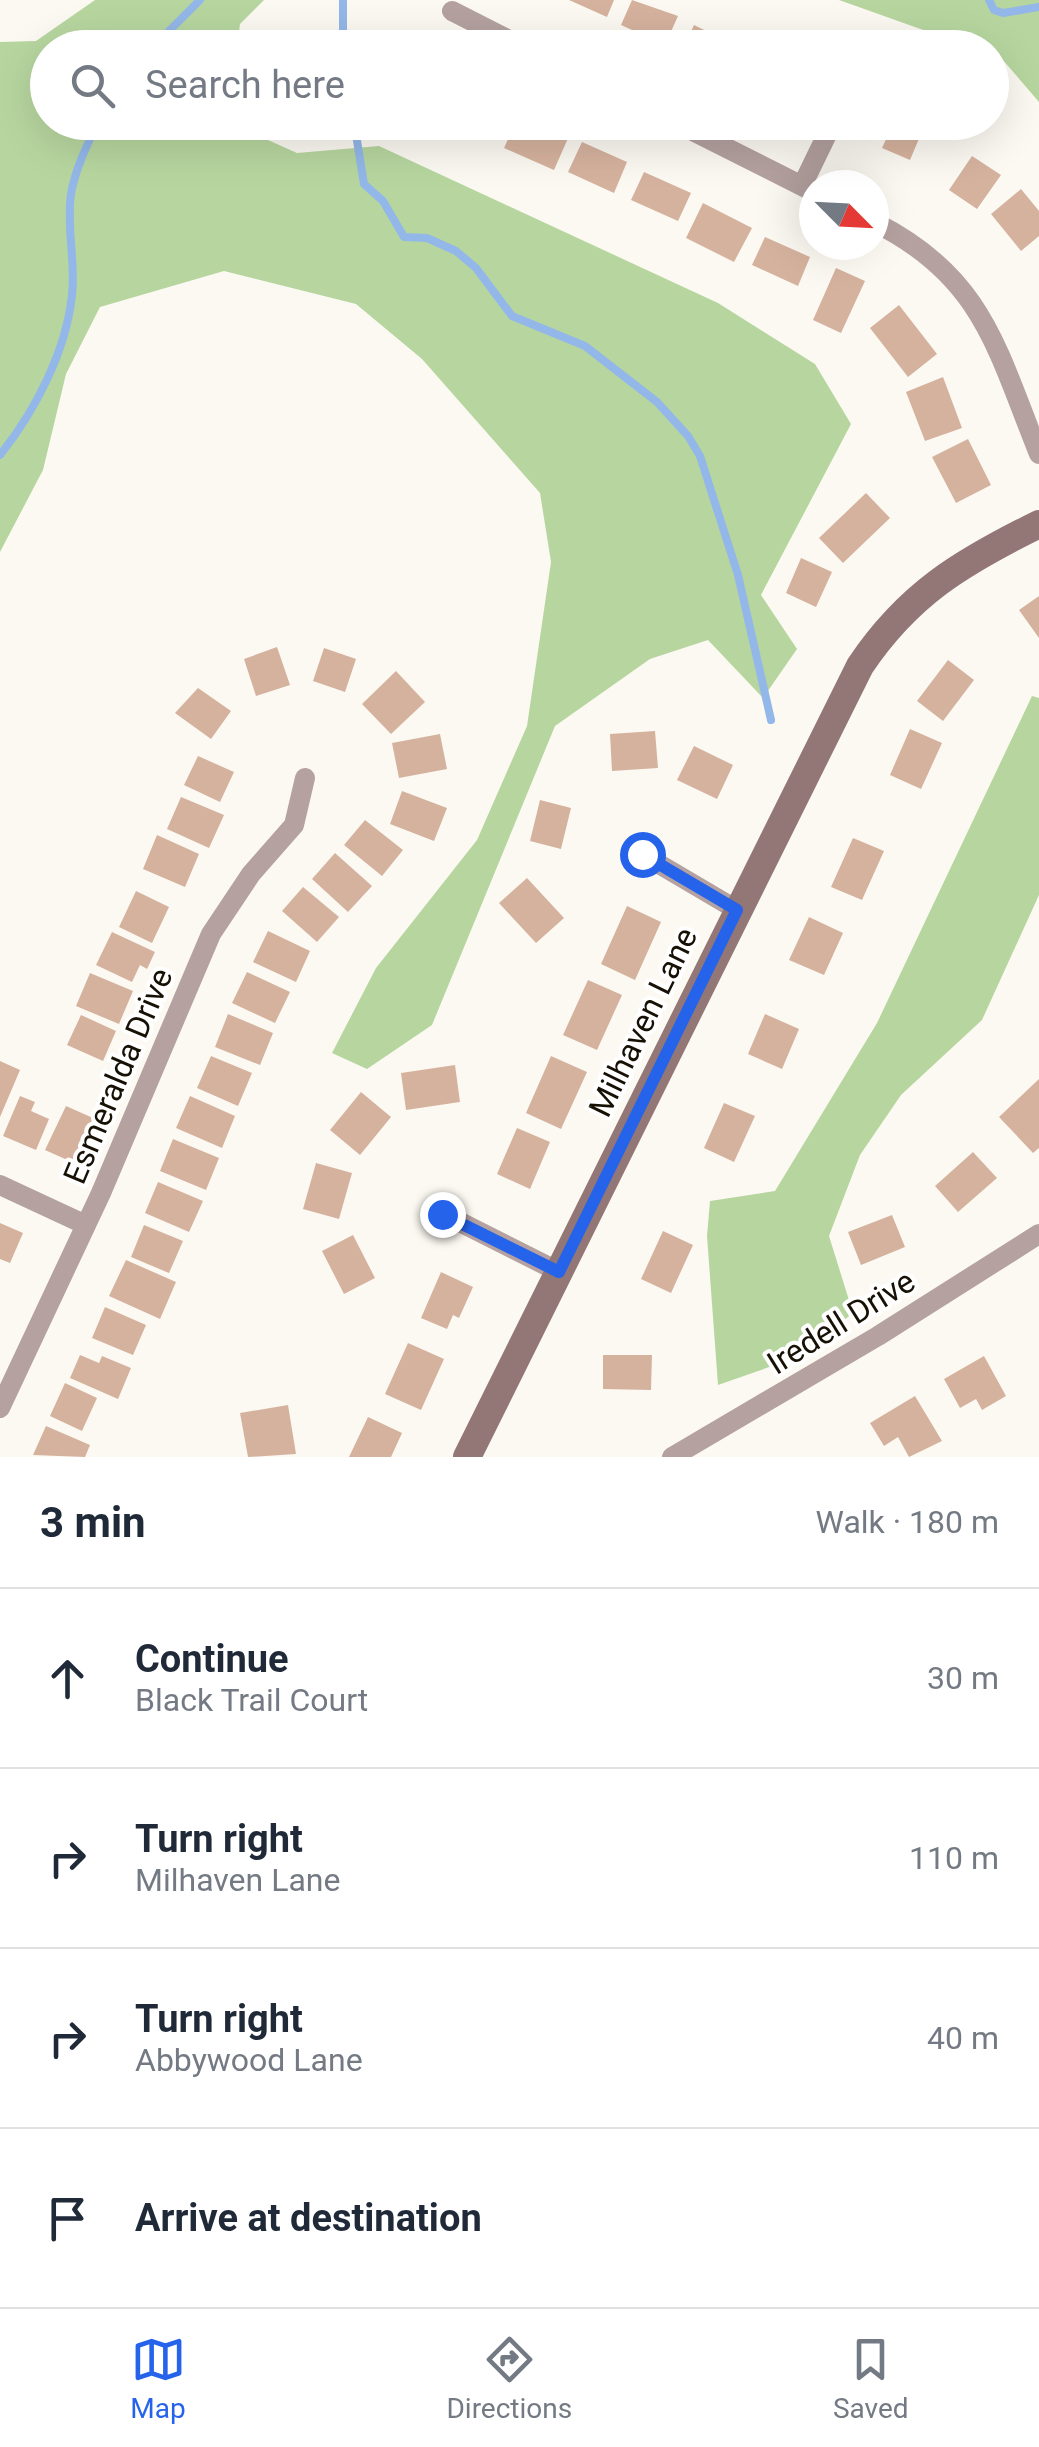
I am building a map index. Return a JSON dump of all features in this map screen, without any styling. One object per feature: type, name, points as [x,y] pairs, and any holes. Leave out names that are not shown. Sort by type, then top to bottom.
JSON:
[{"type":"street","points":[[452,11],[490,30]]},
{"type":"street","points":[[711,140],[799,184]]},
{"type":"street","points":[[815,170],[826,140]]},
{"type":"street","points":[[889,231],[930,255],[970,296],[993,340],[1039,454]]},
{"type":"street","name":"Milhaven Lane","points":[[467,1457],[829,722],[886,628],[924,590],[1039,524]]},
{"type":"street","name":"Esmeralda Drive","points":[[0,1408],[86,1225],[211,934],[251,874],[294,825],[305,778]]},
{"type":"street","points":[[642,854],[737,910]]},
{"type":"street","points":[[0,1185],[86,1225]]},
{"type":"street","points":[[442,1214],[559,1272]]},
{"type":"street","name":"Iredell Drive","points":[[672,1457],[878,1336],[1039,1234]]},
{"type":"green space","points":[[95,0],[264,0],[240,24],[239,30],[52,30]]},
{"type":"green space","points":[[839,0],[1039,0],[1039,102],[1009,67],[1009,30],[923,30]]},
{"type":"green space","points":[[30,41],[30,140],[268,140],[297,153],[379,146],[718,303],[815,364],[851,424],[761,595],[797,649],[763,698],[708,640],[650,659],[555,726],[432,1025],[367,1069],[332,1053],[376,968],[477,840],[527,726],[551,562],[540,493],[422,359],[356,304],[224,271],[100,307],[66,374],[43,470],[0,552],[0,42]]},
{"type":"green space","points":[[1032,696],[1039,698],[1039,895],[982,1020],[901,1095],[860,1155],[829,1236],[853,1313],[798,1357],[718,1385],[707,1236],[710,1201],[775,1191],[877,1023]]},
{"type":"building","points":[[569,0],[614,0],[607,17]]},
{"type":"building","points":[[632,0],[678,16],[672,30],[632,30],[621,25]]},
{"type":"building","points":[[508,140],[567,140],[554,170],[504,148]]},
{"type":"building","points":[[886,140],[918,140],[910,160],[882,148]]},
{"type":"building","points":[[582,142],[627,162],[614,193],[568,172]]},
{"type":"building","points":[[972,156],[1001,175],[977,209],[949,190]]},
{"type":"building","points":[[644,172],[691,193],[678,221],[631,200]]},
{"type":"building","points":[[1021,189],[1039,211],[1039,236],[1021,251],[991,214]]},
{"type":"building","points":[[703,203],[752,228],[734,262],[686,238]]},
{"type":"building","points":[[765,237],[799,252],[799,260],[809,260],[798,286],[752,265]]},
{"type":"building","points":[[836,268],[865,281],[841,333],[813,320]]},
{"type":"building","points":[[899,305],[937,354],[908,377],[870,328]]},
{"type":"building","points":[[943,377],[962,428],[925,441],[906,392]]},
{"type":"building","points":[[968,439],[991,485],[956,503],[932,457]]},
{"type":"building","points":[[866,493],[890,518],[843,563],[819,538]]},
{"type":"building","points":[[801,558],[832,572],[816,607],[786,593]]},
{"type":"building","points":[[1039,596],[1039,638],[1019,610]]},
{"type":"building","points":[[277,647],[290,685],[256,696],[244,659]]},
{"type":"building","points":[[324,648],[356,659],[345,692],[313,681]]},
{"type":"building","points":[[948,660],[974,680],[943,721],[917,701]]},
{"type":"building","points":[[396,671],[425,702],[391,734],[362,704]]},
{"type":"building","points":[[198,688],[231,711],[211,739],[175,713]]},
{"type":"building","points":[[910,729],[942,743],[921,789],[890,775]]},
{"type":"building","points":[[655,731],[658,768],[612,771],[610,734]]},
{"type":"building","points":[[440,734],[447,769],[399,778],[392,743]]},
{"type":"building","points":[[694,746],[733,765],[717,799],[677,780]]},
{"type":"building","points":[[198,756],[234,772],[220,802],[184,785]]},
{"type":"building","points":[[402,791],[447,808],[434,841],[390,824]]},
{"type":"building","points":[[181,797],[224,815],[209,848],[167,829]]},
{"type":"building","points":[[540,800],[571,808],[561,849],[530,841]]},
{"type":"building","points":[[365,820],[403,850],[382,876],[344,845]]},
{"type":"building","points":[[157,835],[199,854],[185,887],[143,869]]},
{"type":"building","points":[[853,838],[884,851],[862,900],[831,887]]},
{"type":"building","points":[[335,853],[372,886],[348,912],[312,879]]},
{"type":"building","points":[[527,878],[564,918],[536,943],[499,903]]},
{"type":"building","points":[[303,887],[339,917],[317,942],[282,911]]},
{"type":"building","points":[[136,891],[169,907],[152,943],[119,927]]},
{"type":"building","points":[[627,906],[661,922],[635,980],[601,964]]},
{"type":"building","points":[[809,917],[843,933],[824,975],[789,960]]},
{"type":"building","points":[[268,931],[310,951],[296,982],[253,962]]},
{"type":"building","points":[[112,932],[155,952],[147,969],[140,965],[132,982],[96,965]]},
{"type":"building","points":[[247,972],[290,992],[275,1023],[232,1003]]},
{"type":"building","points":[[90,973],[133,991],[119,1024],[76,1006]]},
{"type":"building","points":[[588,980],[622,995],[597,1050],[563,1035]]},
{"type":"building","points":[[228,1014],[273,1033],[260,1065],[215,1047]]},
{"type":"building","points":[[765,1014],[799,1029],[782,1069],[748,1054]]},
{"type":"building","points":[[81,1015],[116,1031],[103,1061],[67,1045]]},
{"type":"building","points":[[211,1056],[252,1073],[238,1106],[197,1088]]},
{"type":"building","points":[[551,1056],[587,1072],[561,1129],[526,1113]]},
{"type":"building","points":[[0,1061],[20,1070],[0,1117]]},
{"type":"building","points":[[455,1065],[460,1102],[406,1110],[401,1073]]},
{"type":"building","points":[[1039,1079],[1039,1148],[1033,1153],[999,1117]]},
{"type":"building","points":[[361,1092],[391,1117],[360,1155],[330,1130]]},
{"type":"building","points":[[20,1096],[35,1102],[31,1111],[49,1119],[36,1150],[3,1136]]},
{"type":"building","points":[[190,1096],[235,1116],[222,1148],[176,1128]]},
{"type":"building","points":[[724,1103],[755,1116],[734,1162],[704,1148]]},
{"type":"building","points":[[66,1106],[93,1118],[74,1163],[45,1150]]},
{"type":"building","points":[[517,1128],[550,1142],[530,1189],[497,1174]]},
{"type":"building","points":[[173,1139],[219,1158],[206,1190],[160,1171]]},
{"type":"building","points":[[973,1152],[997,1178],[958,1212],[935,1186]]},
{"type":"building","points":[[316,1163],[352,1173],[339,1219],[303,1209]]},
{"type":"building","points":[[158,1182],[203,1201],[189,1232],[145,1213]]},
{"type":"building","points":[[892,1215],[905,1247],[861,1265],[848,1232]]},
{"type":"building","points":[[0,1223],[23,1233],[10,1263],[0,1259]]},
{"type":"building","points":[[144,1225],[183,1241],[169,1273],[131,1257]]},
{"type":"building","points":[[663,1231],[693,1245],[671,1293],[641,1279]]},
{"type":"building","points":[[353,1235],[375,1278],[344,1294],[322,1251]]},
{"type":"building","points":[[126,1260],[176,1282],[160,1319],[109,1296]]},
{"type":"building","points":[[441,1272],[473,1287],[459,1318],[453,1315],[447,1329],[421,1318]]},
{"type":"building","points":[[105,1307],[146,1325],[133,1355],[92,1338]]},
{"type":"building","points":[[408,1343],[444,1359],[421,1410],[385,1394]]},
{"type":"building","points":[[80,1355],[99,1363],[102,1356],[131,1368],[118,1399],[70,1378]]},
{"type":"building","points":[[603,1355],[652,1355],[651,1390],[603,1389]]},
{"type":"building","points":[[984,1356],[1006,1396],[982,1410],[976,1399],[960,1408],[944,1379]]},
{"type":"building","points":[[65,1383],[97,1398],[82,1431],[50,1416]]},
{"type":"building","points":[[915,1396],[942,1441],[909,1457],[898,1437],[884,1446],[870,1423]]},
{"type":"building","points":[[288,1405],[296,1454],[248,1457],[240,1413]]},
{"type":"building","points":[[368,1417],[402,1433],[391,1457],[349,1457]]},
{"type":"building","points":[[46,1426],[90,1445],[85,1457],[33,1455]]},
{"type":"waterway","points":[[170,30],[200,0]]},
{"type":"waterway","points":[[343,0],[343,30]]},
{"type":"waterway","points":[[989,0],[994,10],[1003,13],[1039,7]]},
{"type":"waterway","points":[[0,455],[37,400],[63,338],[73,282],[71,194],[90,140]]},
{"type":"waterway","points":[[357,140],[364,184],[383,201],[404,237],[427,238],[456,251],[476,268],[512,316],[585,346],[657,402],[688,436],[700,456],[738,575],[771,720]]},
{"type":"route","points":[[442,1214],[559,1272],[737,910],[642,854]]}]
